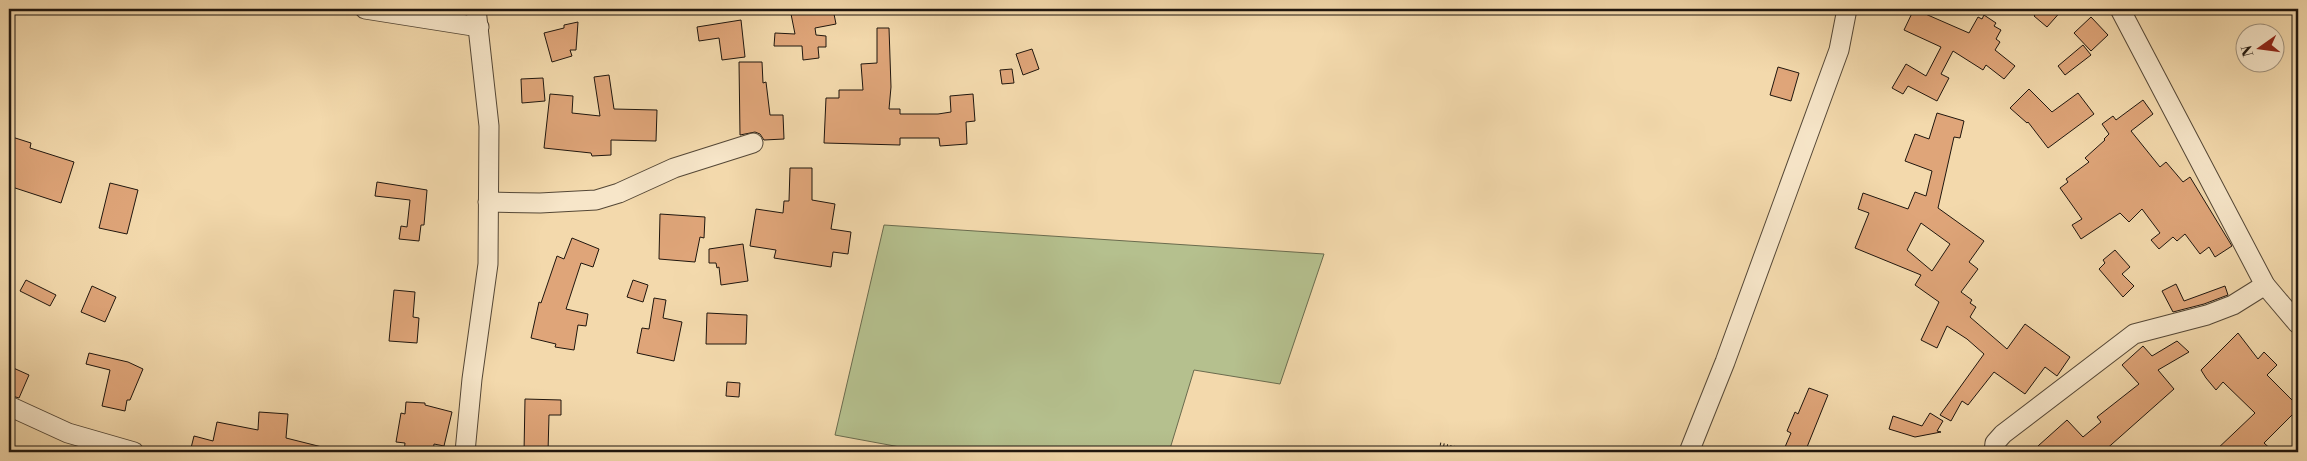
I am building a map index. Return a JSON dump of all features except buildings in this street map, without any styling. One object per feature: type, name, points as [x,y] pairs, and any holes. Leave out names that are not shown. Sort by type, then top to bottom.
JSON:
[{"type":"street","points":[[365,9],[478,18],[489,126],[488,264],[472,378],[465,452]]},
{"type":"street","points":[[1689,452],[1726,362],[1840,50],[1847,9]]},
{"type":"street","points":[[2120,9],[2265,285],[2298,324]]},
{"type":"street","points":[[488,202],[540,203],[596,200],[620,193],[674,168],[753,143]]},
{"type":"street","points":[[1994,452],[1995,444],[2003,434],[2134,334],[2207,315],[2233,305],[2265,285]]},
{"type":"street","points":[[9,406],[68,432],[134,452]]},
{"type":"path","points":[[1440,444],[1474,452]]},
{"type":"green space","points":[[884,225],[1324,254],[1280,384],[1194,370],[1169,452],[927,452],[835,435]]}]
